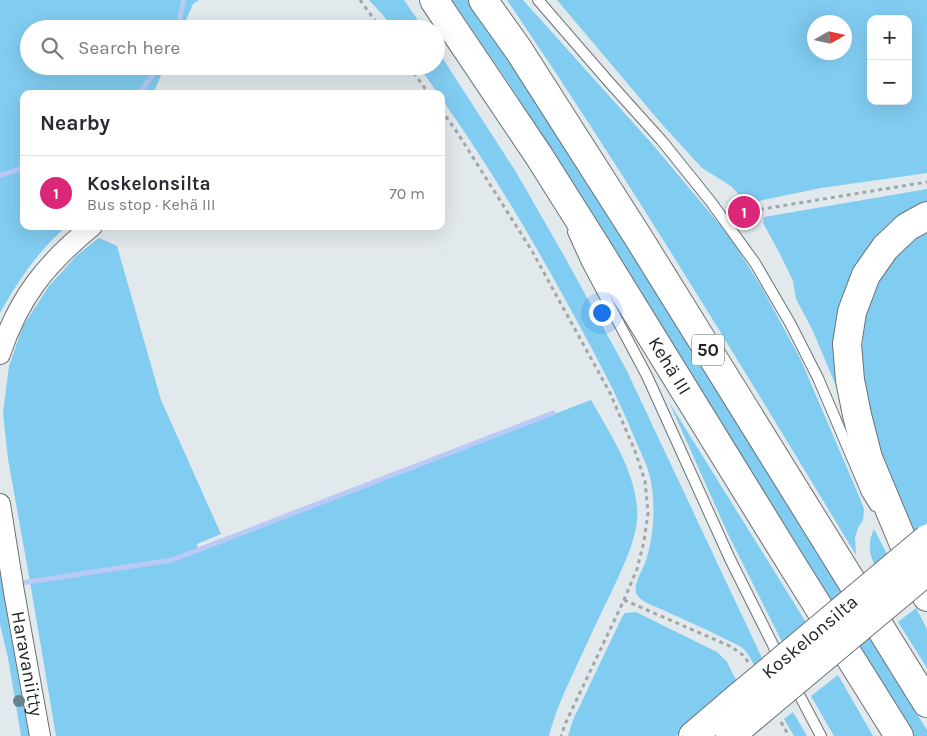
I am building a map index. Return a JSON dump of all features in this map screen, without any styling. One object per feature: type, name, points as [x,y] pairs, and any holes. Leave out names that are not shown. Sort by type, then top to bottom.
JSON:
[{"type":"main road","name":"Kehä III","points":[[434,0],[539,156],[899,736]]},
{"type":"main road","name":"50","points":[[483,0],[518,49],[638,237],[927,703]]},
{"type":"main road","points":[[923,580],[868,458],[850,380],[847,344],[852,312],[866,275],[885,248],[907,227],[927,216]]},
{"type":"main road","name":"Koskelonsilta","points":[[693,736],[759,710],[927,539]]},
{"type":"main road","name":"Koskelonsilta","points":[[730,736],[759,710],[923,580]]},
{"type":"street","points":[[0,354],[17,311],[33,286],[45,270],[87,230]]},
{"type":"street","name":"Haravaniitty","points":[[0,504],[40,736]]},
{"type":"lane","points":[[538,0],[662,141],[711,202],[755,263],[790,323],[818,378],[867,493],[923,580]]},
{"type":"lane","points":[[539,156],[587,263],[647,376],[730,559],[821,736]]},
{"type":"path","points":[[360,0],[374,20]]},
{"type":"path","points":[[415,75],[426,90]]},
{"type":"path","points":[[445,115],[532,251],[610,394],[635,451],[645,481],[648,513],[637,569],[561,736]]},
{"type":"path","points":[[744,212],[927,182]]},
{"type":"path","points":[[624,600],[732,648],[744,656],[751,665]]},
{"type":"path","points":[[759,710],[789,736]]},
{"type":"shaded area","points":[[0,0],[199,0],[193,4],[186,20],[20,20],[20,75],[161,75],[155,90],[20,90],[20,230],[64,230],[39,255],[0,313]]},
{"type":"shaded area","points":[[369,0],[404,0],[418,20],[387,20]]},
{"type":"shaded area","points":[[452,0],[468,0],[528,85],[927,730],[927,736],[914,736],[654,314],[515,93]]},
{"type":"shaded area","points":[[507,0],[523,0],[654,146],[730,237],[762,288],[800,358],[859,496],[864,509],[863,520],[855,537],[856,555],[642,206]]},
{"type":"shaded area","points":[[557,0],[927,0],[927,173],[821,188],[749,203],[731,186],[702,168],[660,122]]},
{"type":"shaded area","points":[[445,62],[516,172],[567,261],[626,369],[762,658],[754,665],[747,653],[739,646],[649,604],[637,595],[636,587],[648,553],[653,521],[652,487],[647,467],[609,381],[574,315],[501,189],[445,104],[445,90],[435,90],[425,75],[445,75]]},
{"type":"shaded area","points":[[927,189],[927,203],[895,223],[841,385],[837,388],[812,329],[796,299],[793,281],[763,223],[764,217]]},
{"type":"shaded area","points":[[927,229],[927,523],[913,534],[891,482],[873,428],[866,401],[862,346],[869,303],[879,277],[899,250]]},
{"type":"shaded area","points":[[99,238],[117,246],[161,400],[221,534],[197,544],[198,550],[591,400],[620,451],[631,478],[637,507],[636,529],[625,562],[565,691],[549,736],[56,736],[8,459],[3,413],[9,366],[23,326],[49,286],[77,255]]},
{"type":"shaded area","points":[[669,402],[807,624],[783,644],[728,534]]},
{"type":"shaded area","points":[[874,529],[888,556],[876,567],[871,557],[870,548]]},
{"type":"shaded area","points":[[0,567],[31,736],[21,736],[8,658],[0,624]]},
{"type":"shaded area","points":[[916,608],[927,629],[927,668],[898,622]]},
{"type":"shaded area","points":[[636,612],[717,652],[727,662],[737,682],[676,736],[568,736],[573,720],[622,617],[625,613]]},
{"type":"shaded area","points":[[838,675],[873,736],[834,736],[811,696]]},
{"type":"shaded area","points":[[793,712],[807,736],[794,736],[784,719]]},
{"type":"waterway","points":[[179,20],[184,0]]},
{"type":"waterway","points":[[142,90],[153,75]]},
{"type":"waterway","points":[[0,175],[20,169]]},
{"type":"waterway","points":[[21,583],[172,560],[553,413]]},
{"type":"place","name":"Koskelonsilta","points":[[744,212]]}]
